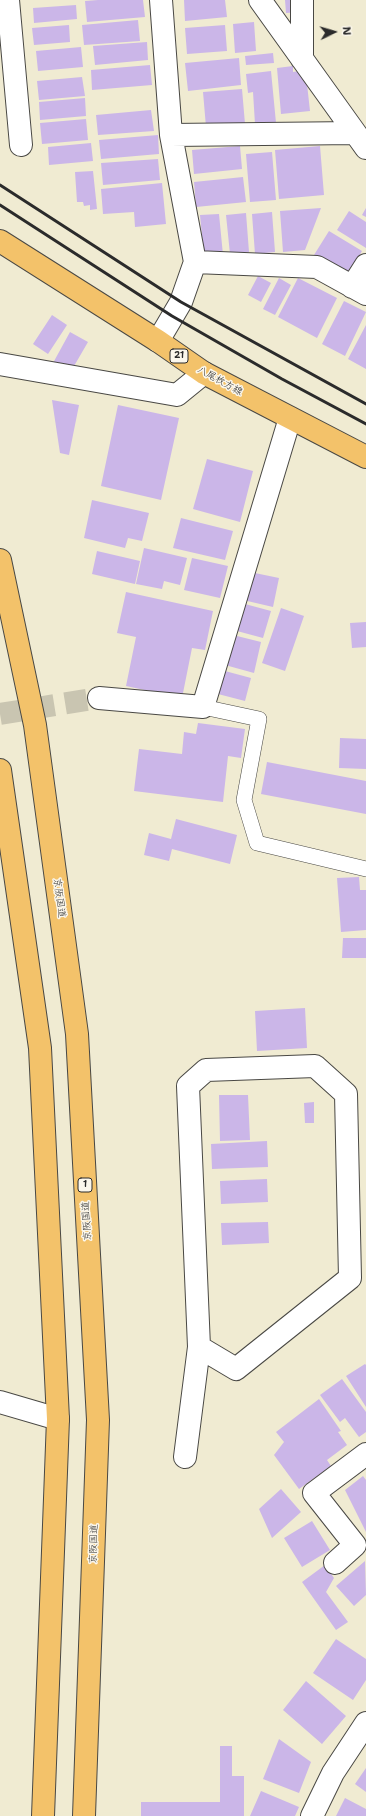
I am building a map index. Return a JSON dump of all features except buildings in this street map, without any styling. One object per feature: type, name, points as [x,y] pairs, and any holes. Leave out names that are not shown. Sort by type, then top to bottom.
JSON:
[{"type":"main road","name":"八尾枚方線","points":[[0,241],[158,341],[204,374],[366,457]]},
{"type":"main road","name":"京阪国道","points":[[0,560],[35,725],[77,1034],[98,1420],[84,1816]]},
{"type":"main road","points":[[0,770],[40,1048],[58,1419],[43,1816]]},
{"type":"street","points":[[8,0],[21,145]]},
{"type":"street","points":[[158,341],[181,302],[195,262],[171,135],[161,0]]},
{"type":"street","points":[[260,0],[361,141]]},
{"type":"street","points":[[302,0],[302,59]]},
{"type":"street","points":[[171,135],[361,141]]},
{"type":"street","points":[[195,262],[316,267],[359,290],[366,265]]},
{"type":"street","points":[[0,364],[177,394],[204,374]]},
{"type":"street","points":[[99,698],[203,707],[290,418]]},
{"type":"street","points":[[185,1457],[199,1347],[188,1086],[206,1070],[315,1066],[346,1094],[357,1111],[350,1278],[236,1369],[199,1347]]},
{"type":"street","points":[[0,1402],[58,1419]]},
{"type":"street","points":[[335,1563],[355,1545],[314,1493],[366,1454]]},
{"type":"street","points":[[312,1816],[333,1774],[366,1723]]},
{"type":"lane","points":[[203,707],[259,719],[244,800],[257,843],[366,869]]},
{"type":"tunnel","points":[[0,714],[99,698]]},
{"type":"railway","points":[[0,185],[181,302],[366,404]]},
{"type":"railway","points":[[0,205],[172,316],[282,379],[366,424]]}]
